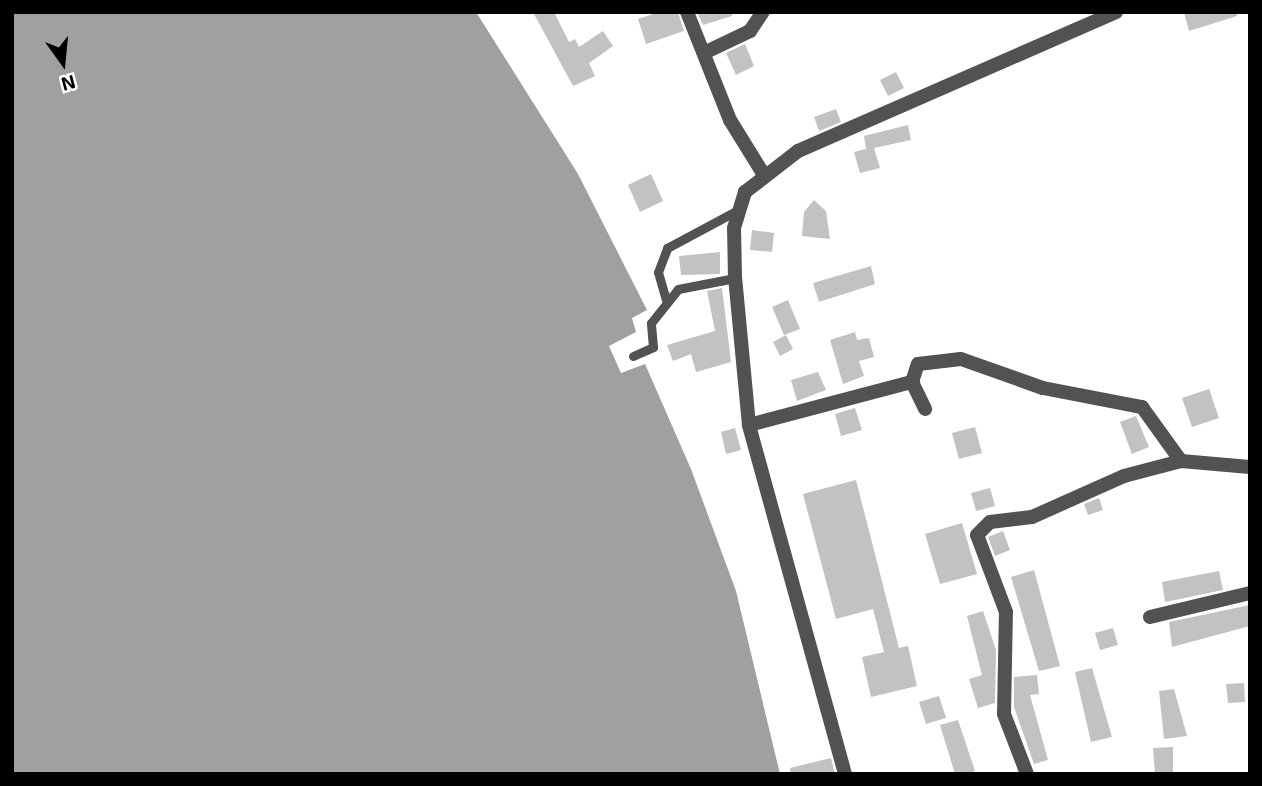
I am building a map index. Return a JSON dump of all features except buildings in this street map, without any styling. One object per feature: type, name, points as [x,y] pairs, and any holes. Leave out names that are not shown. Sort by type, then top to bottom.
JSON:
[{"type":"street","points":[[687,12],[706,52],[730,120],[764,175]]},
{"type":"street","points":[[706,52],[750,31],[763,12]]},
{"type":"street","points":[[845,774],[749,425],[735,278],[738,211],[744,192],[798,151],[1116,12]]},
{"type":"street","points":[[925,409],[912,382],[918,364],[961,359],[1043,388],[1142,407],[1181,461]]},
{"type":"street","points":[[749,425],[912,382]]},
{"type":"street","points":[[1027,774],[1004,714],[1006,612],[977,535],[990,522],[1032,517],[1115,479],[1181,461],[1250,467]]},
{"type":"street","points":[[1150,617],[1250,593]]},
{"type":"lane","points":[[666,300],[658,272],[667,248],[738,211]]},
{"type":"lane","points":[[633,355],[653,347],[652,323],[666,300],[690,284],[735,278]]},
{"type":"shaded area","points":[[12,12],[476,12],[578,174],[647,310],[632,318],[636,332],[609,346],[621,373],[645,364],[691,469],[736,591],[780,774],[12,774]]}]
